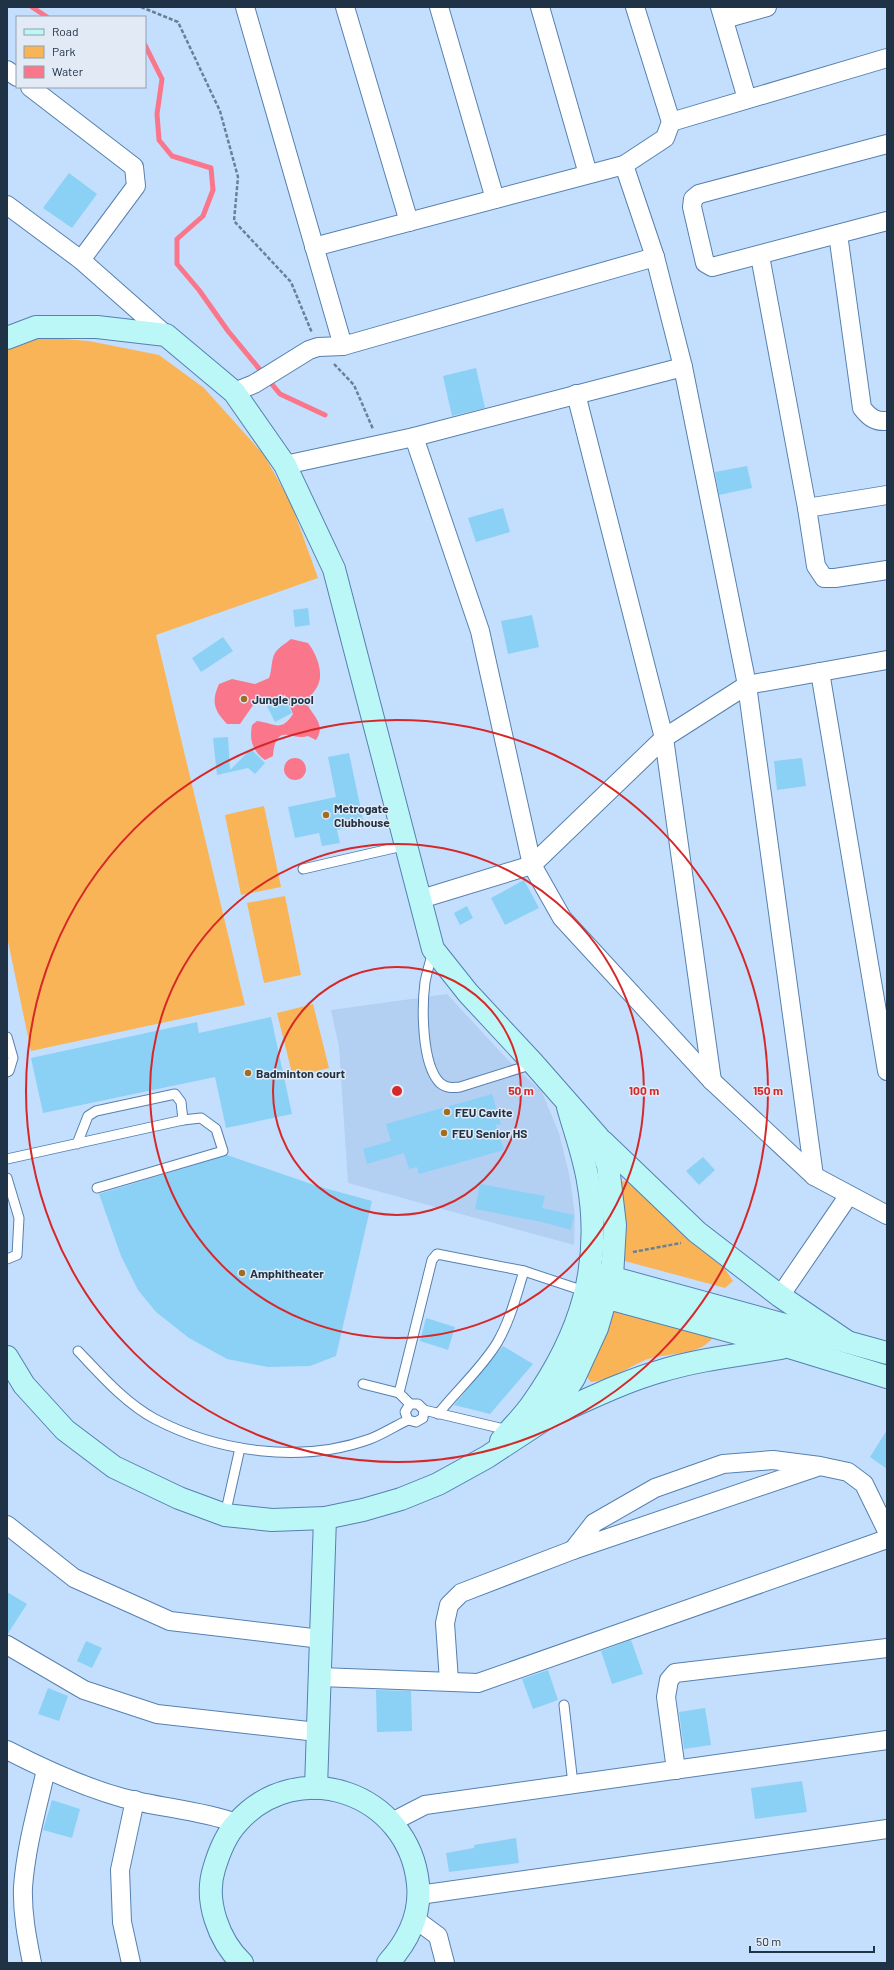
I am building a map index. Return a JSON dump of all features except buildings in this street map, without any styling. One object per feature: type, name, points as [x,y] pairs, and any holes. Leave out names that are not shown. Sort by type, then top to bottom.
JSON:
[{"type":"street","points":[[245,7],[343,346]]},
{"type":"street","points":[[345,7],[409,222]]},
{"type":"street","points":[[439,7],[495,199]]},
{"type":"street","points":[[540,7],[588,174]]},
{"type":"street","points":[[314,247],[624,165],[665,138],[671,122],[635,7]]},
{"type":"street","points":[[747,99],[722,13],[767,7]]},
{"type":"street","points":[[671,122],[887,58]]},
{"type":"street","points":[[7,70],[16,76]]},
{"type":"street","points":[[31,88],[134,167],[136,186],[82,260]]},
{"type":"street","points":[[887,144],[698,194],[694,199],[692,207],[705,263],[712,267],[760,256],[887,221]]},
{"type":"street","points":[[624,165],[654,257],[683,367],[747,685],[814,1176]]},
{"type":"street","points":[[7,205],[82,260],[166,335],[234,392],[285,465],[334,569],[434,949],[468,993],[534,1063],[566,1102],[598,1137],[697,1232],[780,1296],[846,1341]]},
{"type":"street","points":[[838,234],[862,408],[870,418],[882,421],[887,420]]},
{"type":"street","points":[[760,256],[807,508],[816,566],[824,578],[835,578],[887,570]]},
{"type":"street","points":[[234,392],[254,384],[314,348],[343,346],[654,257]]},
{"type":"street","points":[[7,338],[36,327],[97,327],[166,335]]},
{"type":"street","points":[[285,465],[414,437],[683,367]]},
{"type":"street","points":[[576,394],[664,738],[712,1081]]},
{"type":"street","points":[[414,437],[480,631],[532,865],[562,918],[712,1081],[814,1176],[887,1215]]},
{"type":"street","points":[[807,508],[887,495]]},
{"type":"street","points":[[421,899],[532,865],[664,738],[747,685],[887,660]]},
{"type":"street","points":[[820,672],[887,1071]]},
{"type":"street","points":[[514,1434],[558,1364],[574,1328],[588,1282],[592,1259],[592,1204],[588,1179],[566,1102]]},
{"type":"street","points":[[548,1417],[574,1378],[597,1328],[610,1287],[615,1225],[613,1194],[608,1166],[598,1137]]},
{"type":"street","points":[[780,1296],[849,1195]]},
{"type":"street","points":[[588,1282],[846,1341],[887,1353]]},
{"type":"street","points":[[610,1287],[790,1347],[887,1377]]},
{"type":"street","points":[[7,1357],[24,1385],[65,1430],[114,1467],[178,1498],[226,1515],[272,1520],[325,1518],[363,1510],[401,1499],[438,1484],[487,1457],[514,1434],[548,1417],[628,1382],[662,1370],[696,1362],[790,1347]]},
{"type":"street","points":[[573,1550],[594,1523],[655,1488],[722,1464],[773,1460],[820,1466],[848,1472],[864,1484],[887,1531]]},
{"type":"street","points":[[449,1681],[446,1623],[449,1605],[461,1593],[573,1550],[820,1466]]},
{"type":"street","points":[[316,1788],[325,1518]]},
{"type":"street","points":[[7,1525],[74,1578],[170,1621],[321,1639]]},
{"type":"street","points":[[320,1677],[478,1683],[887,1539]]},
{"type":"street","points":[[7,1645],[84,1690],[157,1714],[318,1732]]},
{"type":"street","points":[[676,1770],[666,1697],[669,1680],[675,1672],[887,1648]]},
{"type":"street","points":[[392,1822],[425,1805],[887,1740]]},
{"type":"street","points":[[7,1750],[46,1770],[123,1798],[214,1815],[236,1823]]},
{"type":"street","points":[[32,1963],[26,1931],[23,1888],[29,1840],[46,1770]]},
{"type":"street","points":[[234,1960],[219,1930],[212,1903],[212,1874],[221,1847],[236,1823],[253,1808],[272,1797],[294,1790],[316,1788],[337,1790],[358,1797],[376,1808],[392,1822],[407,1844],[412,1856],[416,1869],[419,1895],[415,1919],[402,1948],[388,1963]]},
{"type":"street","points":[[131,1963],[122,1922],[120,1870],[135,1800]]},
{"type":"street","points":[[419,1895],[887,1829]]},
{"type":"street","points":[[415,1919],[438,1936],[445,1963]]},
{"type":"lane","points":[[302,869],[406,845]]},
{"type":"lane","points":[[434,949],[425,982],[424,1029],[426,1050],[433,1073],[440,1083],[449,1088],[460,1088],[534,1063]]},
{"type":"lane","points":[[7,1038],[14,1058],[10,1071],[7,1072]]},
{"type":"lane","points":[[78,1144],[88,1116],[96,1111],[175,1094],[181,1102],[183,1120]]},
{"type":"lane","points":[[7,1159],[183,1120],[201,1118],[216,1129],[223,1151],[97,1188]]},
{"type":"lane","points":[[7,1178],[18,1218],[17,1255],[7,1259]]},
{"type":"lane","points":[[399,1393],[432,1260],[437,1254],[588,1282]]},
{"type":"lane","points":[[438,1414],[474,1373],[496,1343],[509,1318],[524,1271]]},
{"type":"lane","points":[[78,1351],[120,1394],[154,1418],[196,1437],[240,1448],[289,1452],[335,1448],[370,1438],[408,1420],[416,1422],[422,1418],[424,1410]]},
{"type":"lane","points":[[362,1384],[399,1393],[410,1404],[418,1404],[424,1410],[514,1434]]},
{"type":"lane","points":[[408,1420],[405,1412],[410,1404]]},
{"type":"lane","points":[[226,1515],[240,1448]]},
{"type":"lane","points":[[564,1705],[573,1784]]},
{"type":"path","points":[[141,7],[178,22],[220,111],[238,177],[234,221],[291,282],[314,348],[354,385],[380,444]]},
{"type":"path","points":[[628,1252],[683,1242]]},
{"type":"shaded area","name":"FEU Cavite","points":[[447,994],[507,1059],[542,1092],[559,1133],[570,1178],[575,1216],[574,1245],[348,1183],[339,1047],[331,1010]]},
{"type":"green space","points":[[37,337],[89,341],[159,355],[204,388],[264,455],[291,503],[318,578],[156,635],[245,1005],[31,1051],[7,937],[7,348]]},
{"type":"green space","points":[[264,806],[281,887],[241,895],[225,815]]},
{"type":"green space","points":[[285,896],[301,975],[264,983],[247,903]]},
{"type":"green space","points":[[313,1004],[329,1068],[293,1077],[277,1013]]},
{"type":"green space","points":[[624,1181],[631,1183],[691,1241],[725,1269],[733,1281],[725,1288],[621,1260],[618,1184]]},
{"type":"green space","points":[[618,1303],[710,1329],[712,1339],[698,1349],[645,1360],[605,1379],[591,1382],[584,1373],[591,1355]]},
{"type":"water","name":"Jungle pool","points":[[291,639],[308,643],[314,652],[320,669],[320,680],[307,704],[318,721],[320,730],[319,735],[316,740],[308,736],[297,737],[281,735],[275,745],[273,756],[265,760],[257,753],[253,745],[251,736],[252,725],[257,721],[273,725],[281,725],[289,720],[293,714],[285,695],[271,700],[256,701],[240,724],[227,724],[215,706],[215,696],[219,684],[232,679],[255,684],[269,678],[275,653]]},
{"type":"water","points":[[295,758],[303,761],[306,769],[303,777],[295,780],[287,777],[284,769],[287,761]]},
{"type":"waterway","points":[[32,7],[46,16]]},
{"type":"waterway","points":[[146,47],[162,79],[157,114],[159,140],[172,156],[211,168],[213,190],[203,216],[177,239],[177,264],[199,290],[228,331],[280,394],[325,415]]},
{"type":"place","name":"Jungle pool","points":[[244,699]]},
{"type":"place","name":"Metrogate Clubhouse","points":[[326,815]]},
{"type":"place","name":"Badminton court","points":[[248,1073]]},
{"type":"place","name":"FEU Cavite","points":[[447,1112]]},
{"type":"place","name":"FEU Senior HS","points":[[444,1133]]},
{"type":"place","name":"Amphitheater","points":[[242,1273]]}]
